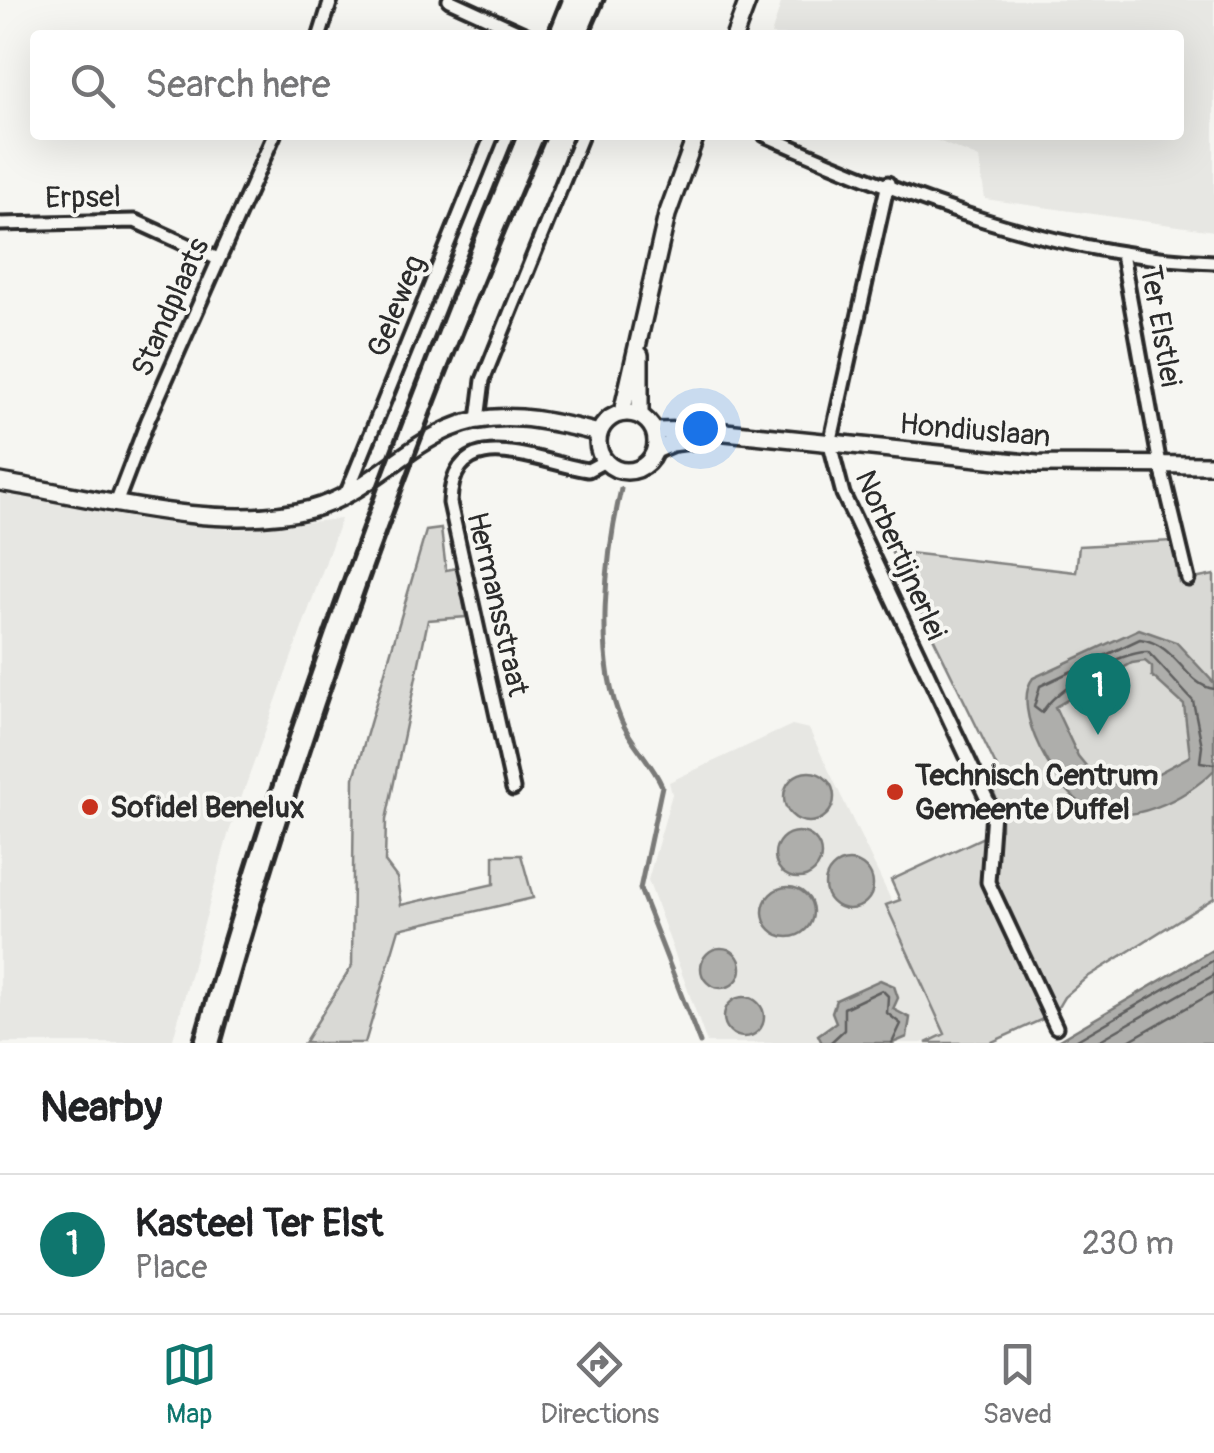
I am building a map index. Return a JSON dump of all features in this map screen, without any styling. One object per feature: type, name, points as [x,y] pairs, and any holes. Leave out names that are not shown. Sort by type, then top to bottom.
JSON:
[{"type":"street","points":[[449,0],[517,30]]},
{"type":"street","points":[[737,30],[748,0]]},
{"type":"street","points":[[321,30],[329,1]]},
{"type":"street","name":"Standplaats","points":[[117,501],[272,140]]},
{"type":"street","name":"Geleweg","points":[[346,495],[490,140]]},
{"type":"street","points":[[478,420],[483,380],[580,140]]},
{"type":"street","points":[[640,416],[639,347],[667,216],[694,140]]},
{"type":"street","points":[[777,140],[1019,234],[1122,254],[1214,262]]},
{"type":"street","name":"Norbertijnerlei","points":[[888,183],[830,444],[843,494],[993,812],[988,882],[1056,1027]]},
{"type":"street","name":"Erpsel","points":[[0,224],[135,221],[218,259]]},
{"type":"street","name":"Ter Elstlei","points":[[1122,254],[1162,467],[1188,579]]},
{"type":"street","points":[[622,413],[631,361],[639,347]]},
{"type":"street","points":[[604,461],[599,433],[607,421],[622,413],[640,416],[654,431],[656,450]]},
{"type":"street","points":[[0,482],[232,516],[310,509],[346,495],[446,430],[478,420],[531,418],[599,433]]},
{"type":"street","name":"Hondiuslaan","points":[[654,431],[732,434],[1050,465],[1214,465]]},
{"type":"street","name":"Hondiuslaan","points":[[604,461],[627,472],[640,468],[656,450],[672,443],[732,434]]},
{"type":"street","name":"Hermansstraat","points":[[513,789],[450,503],[450,483],[454,470],[478,454],[512,452],[588,470],[604,461]]},
{"type":"shaded area","points":[[782,0],[1214,0],[1214,231],[985,199],[979,158],[936,140],[1184,140],[1184,30],[773,30]]},
{"type":"shaded area","points":[[0,494],[231,529],[341,519],[228,835],[172,1043],[0,1043]]},
{"type":"shaded area","points":[[441,529],[446,570],[457,568],[466,617],[428,620],[386,820],[385,862],[397,878],[401,905],[494,884],[494,855],[521,855],[533,898],[399,929],[365,1043],[304,1043],[352,966],[354,778],[426,531]]},
{"type":"shaded area","points":[[1172,541],[1179,582],[1214,575],[1214,898],[1086,978],[1064,997],[1054,1014],[990,1043],[926,1043],[945,1034],[886,905],[900,900],[891,880],[1001,829],[1001,810],[992,788],[1002,778],[891,551],[1076,572],[1079,546]]},
{"type":"shaded area","points":[[792,725],[809,729],[953,1029],[922,1043],[707,1043],[648,880],[672,794],[669,782]]},
{"type":"water","points":[[1139,629],[1176,642],[1214,683],[1214,770],[1188,791],[1155,807],[1121,815],[1088,808],[1063,785],[1040,748],[1027,709],[1027,692],[1033,678]],"holes":[[[1145,661],[1152,667],[1152,676],[1184,705],[1190,756],[1151,777],[1109,784],[1096,778],[1078,756],[1055,707],[1132,663]]]},
{"type":"water","points":[[809,772],[826,780],[834,797],[826,814],[809,822],[792,814],[784,797],[792,780]]},
{"type":"water","points":[[798,832],[814,839],[821,855],[814,871],[798,878],[782,871],[775,855],[782,839]]},
{"type":"water","points":[[849,861],[866,868],[873,885],[866,902],[849,909],[832,902],[825,885],[832,868]]},
{"type":"water","points":[[788,887],[806,894],[813,912],[806,930],[788,937],[770,930],[763,912],[770,894]]},
{"type":"water","points":[[721,948],[735,954],[741,968],[735,982],[721,988],[707,982],[701,968],[707,954]]},
{"type":"water","points":[[1214,949],[1214,1043],[1054,1043]]},
{"type":"water","points":[[880,980],[894,986],[898,998],[893,1009],[910,1018],[907,1037],[893,1043],[822,1043],[818,1035],[836,1022],[832,1012],[836,1000]]},
{"type":"water","points":[[744,997],[758,1003],[764,1017],[758,1031],[744,1037],[730,1031],[724,1017],[730,1003]]},
{"type":"waterway","points":[[621,489],[607,574],[608,667],[621,720],[662,786],[640,889],[700,1043]]},
{"type":"railway","points":[[549,30],[561,0]]},
{"type":"railway","points":[[591,30],[604,0]]},
{"type":"railway","points":[[193,1043],[263,812],[342,584],[514,140]]},
{"type":"railway","points":[[221,1043],[290,812],[367,583],[453,358],[544,140]]},
{"type":"place","name":"Kasteel Ter Elst","points":[[1098,735]]},
{"type":"place","name":"Technisch Centrum Gemeente Duffel","points":[[895,792]]},
{"type":"place","name":"Sofidel Benelux","points":[[90,807]]}]
